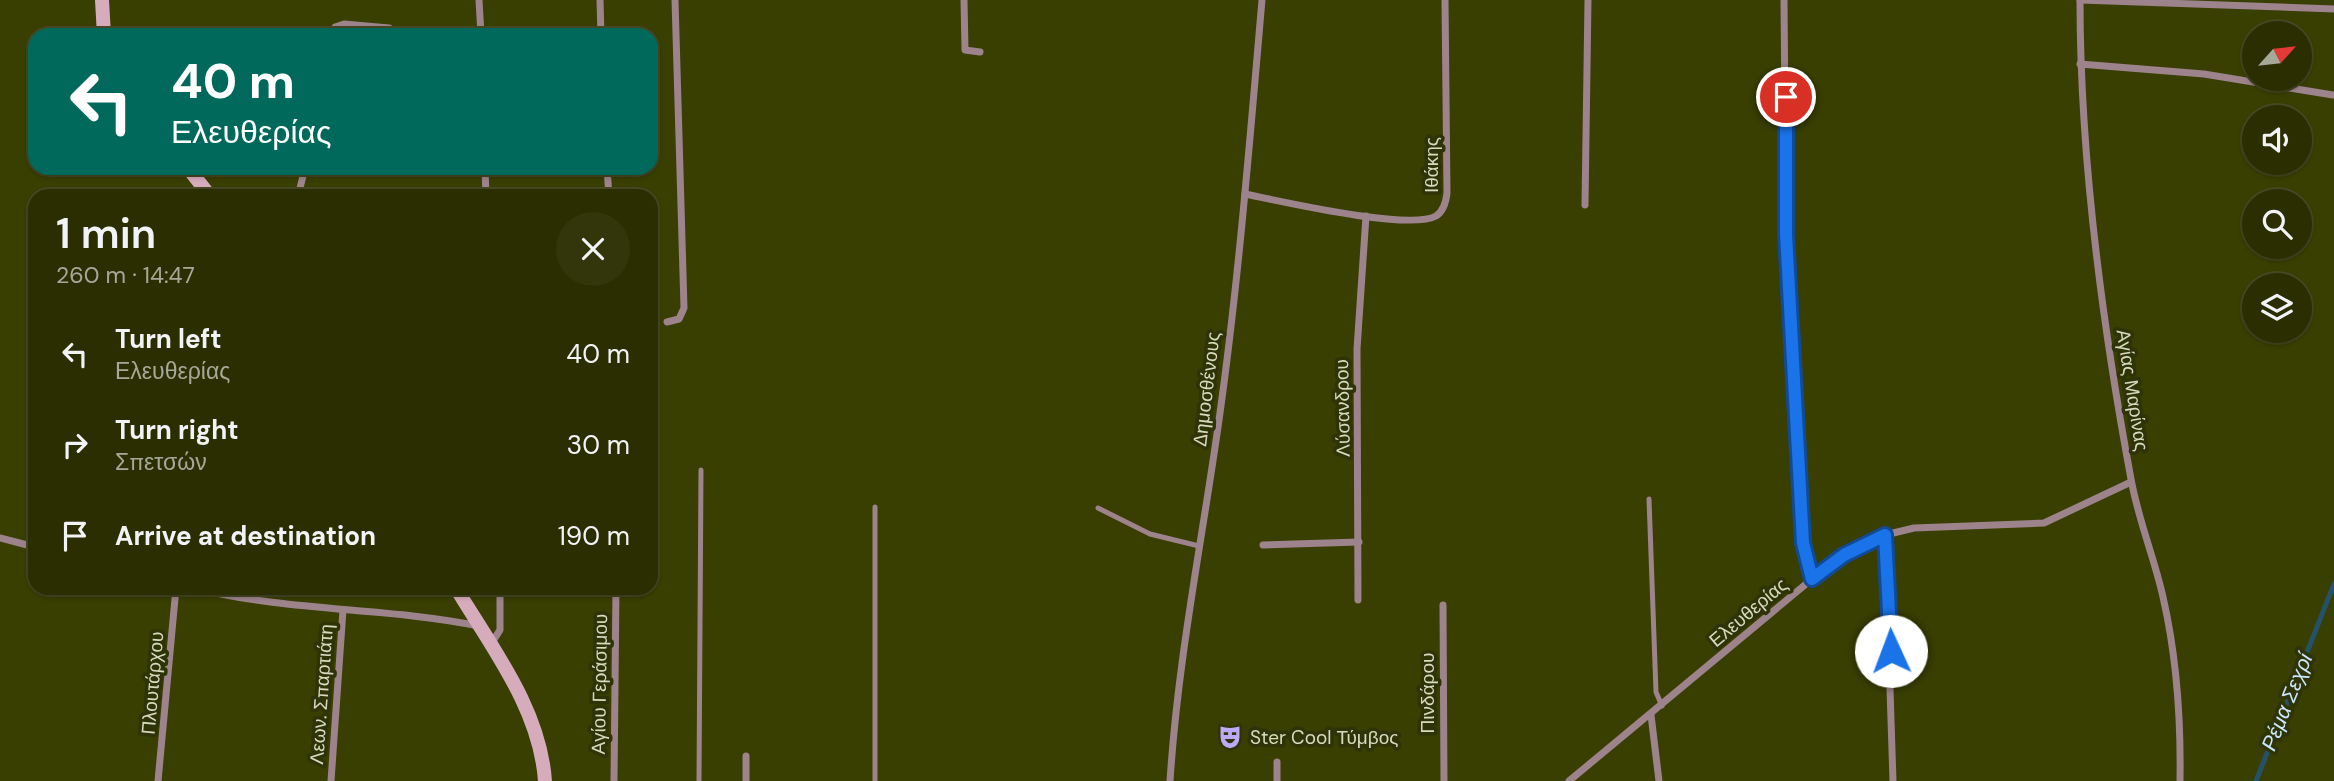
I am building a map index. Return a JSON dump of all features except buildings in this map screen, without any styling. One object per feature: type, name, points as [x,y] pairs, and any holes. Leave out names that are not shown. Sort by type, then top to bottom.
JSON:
[{"type":"main road","points":[[102,0],[104,28]]},
{"type":"main road","points":[[194,175],[204,189]]},
{"type":"main road","points":[[460,595],[533,725],[542,753],[545,781]]},
{"type":"street","points":[[480,0],[481,28]]},
{"type":"street","points":[[600,0],[601,28]]},
{"type":"street","points":[[667,322],[679,319],[684,308],[675,0]]},
{"type":"street","points":[[964,0],[965,50],[980,52]]},
{"type":"street","name":"Δημοσθένους","points":[[1170,781],[1174,712],[1220,412],[1245,194],[1262,0]]},
{"type":"street","name":"Ιθάκης","points":[[1245,194],[1366,216],[1425,220],[1438,215],[1446,204],[1446,0]]},
{"type":"street","points":[[1586,205],[1588,0]]},
{"type":"street","points":[[1784,0],[1786,234],[1803,543],[1812,579]]},
{"type":"street","points":[[2080,0],[2334,9]]},
{"type":"street","name":"Αγίας Μαρίνας","points":[[2080,0],[2080,64],[2108,331],[2132,482],[2163,597],[2175,666],[2180,709],[2180,781]]},
{"type":"street","points":[[334,28],[344,24],[389,28]]},
{"type":"street","points":[[2080,64],[2204,74],[2333,95]]},
{"type":"street","name":"Λύσανδρου","points":[[1358,600],[1357,349],[1366,216]]},
{"type":"street","name":"Ελευθερίας","points":[[1569,781],[1844,555],[1885,535],[1914,528],[2044,523],[2132,482]]},
{"type":"street","points":[[1885,535],[1893,781]]},
{"type":"street","points":[[0,538],[28,545]]},
{"type":"street","points":[[1263,545],[1359,542]]},
{"type":"street","name":"Πλουτάρχου","points":[[158,781],[175,595]]},
{"type":"street","points":[[223,595],[343,610],[429,616],[478,625]]},
{"type":"street","points":[[490,645],[500,629],[500,595]]},
{"type":"street","name":"Αγίου Γεράσιμου","points":[[614,781],[616,595]]},
{"type":"street","name":"Πινδάρου","points":[[1443,606],[1444,781]]},
{"type":"street","name":"Λεων. Σπαρτιάτη","points":[[331,781],[343,610]]},
{"type":"street","points":[[1651,715],[1659,781]]},
{"type":"street","points":[[746,756],[746,781]]},
{"type":"street","points":[[1277,762],[1277,781]]},
{"type":"lane","points":[[699,781],[701,470]]},
{"type":"lane","points":[[1649,499],[1656,692],[1662,706]]},
{"type":"lane","points":[[875,781],[876,507]]},
{"type":"lane","points":[[1098,508],[1150,534],[1199,546]]},
{"type":"waterway","name":"Ρέμα Σεχρί","points":[[2256,781],[2334,584]]},
{"type":"place","name":"Ster Cool Τύμβος","points":[[1230,737]]},
{"type":"route","points":[[1786,97],[1786,234],[1803,543],[1812,579],[1844,555],[1885,535],[1891,651]]}]
